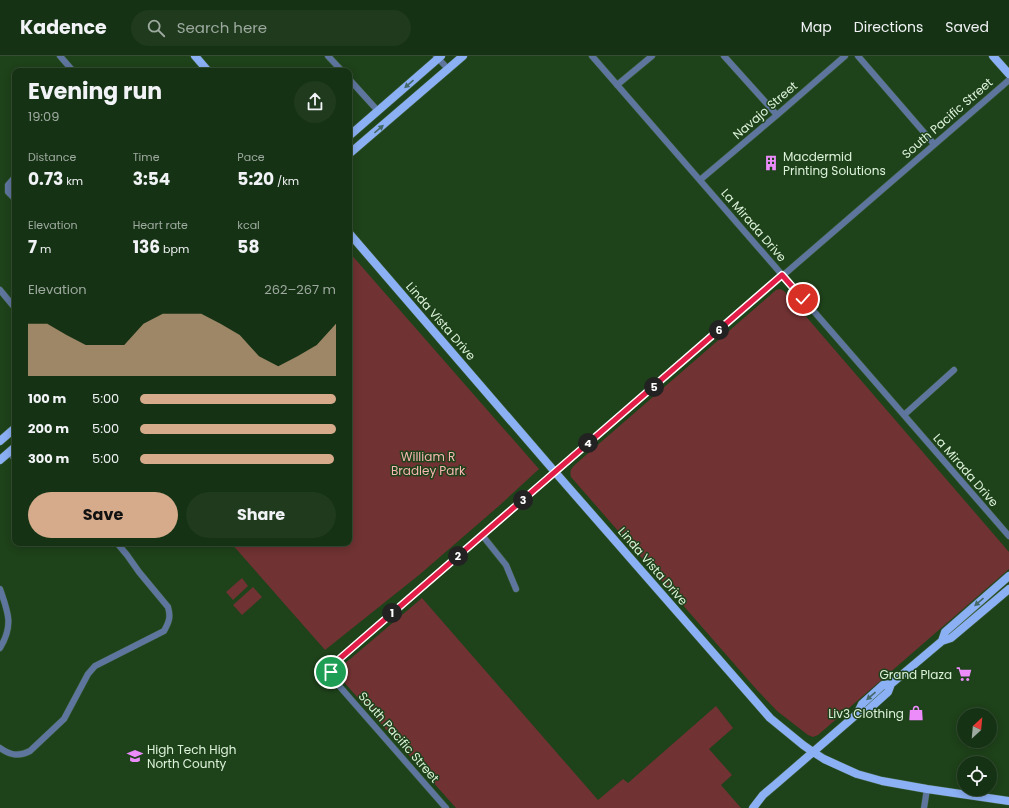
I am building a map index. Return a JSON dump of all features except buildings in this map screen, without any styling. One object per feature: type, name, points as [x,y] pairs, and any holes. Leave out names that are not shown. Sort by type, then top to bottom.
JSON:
[{"type":"main road","points":[[195,56],[205,68]]},
{"type":"main road","points":[[352,151],[463,56]]},
{"type":"main road","points":[[993,56],[1009,74]]},
{"type":"main road","points":[[352,133],[439,57]]},
{"type":"main road","name":"Linda Vista Drive","points":[[352,236],[770,718],[813,752],[824,759],[857,774],[882,781],[927,789],[1009,801]]},
{"type":"main road","points":[[0,441],[12,431]]},
{"type":"main road","points":[[0,460],[12,449]]},
{"type":"main road","points":[[942,641],[945,632],[1009,576]]},
{"type":"main road","points":[[753,808],[763,795],[857,714],[868,710],[888,692],[891,684],[942,641],[951,638],[1009,589]]},
{"type":"street","points":[[60,56],[70,68]]},
{"type":"street","points":[[328,56],[339,68]]},
{"type":"street","name":"La Mirada Drive","points":[[592,56],[1009,536]]},
{"type":"street","points":[[617,85],[652,56]]},
{"type":"street","points":[[724,56],[777,115]]},
{"type":"street","name":"Navajo Street","points":[[700,180],[845,56]]},
{"type":"street","points":[[858,56],[934,144]]},
{"type":"street","points":[[439,57],[448,69]]},
{"type":"street","name":"South Pacific Street","points":[[446,808],[334,680],[331,672],[333,665],[1009,80]]},
{"type":"street","points":[[352,82],[378,111]]},
{"type":"street","points":[[12,180],[8,184],[8,192],[12,196]]},
{"type":"street","points":[[0,290],[12,304]]},
{"type":"street","points":[[904,414],[954,370]]},
{"type":"street","points":[[482,535],[506,565],[516,589]]},
{"type":"street","points":[[0,748],[7,753],[14,755],[25,754],[30,751],[64,719],[88,674],[95,666],[164,631],[169,622],[170,613],[168,607],[120,546]]},
{"type":"street","points":[[0,589],[8,612],[6,638],[0,648]]},
{"type":"street","points":[[924,808],[927,789]]},
{"type":"green space","name":"William R Bradley Park","points":[[352,255],[539,469],[419,575],[325,650],[234,546],[352,546]]},
{"type":"green space","points":[[780,289],[784,291],[1009,552],[1009,569],[818,735],[813,737],[808,735],[777,711],[757,690],[571,477],[570,474],[578,462],[776,290]]},
{"type":"green space","points":[[242,578],[248,586],[233,600],[226,592]]},
{"type":"green space","points":[[253,587],[262,597],[242,615],[233,605]]},
{"type":"green space","points":[[422,598],[598,800],[623,779],[628,783],[716,706],[733,728],[709,749],[732,775],[721,785],[741,808],[456,808],[342,680],[340,673],[343,665]]},
{"type":"place","name":"Macdermid Printing Solutions","points":[[771,163]]},
{"type":"place","name":"Grand Plaza","points":[[964,674]]},
{"type":"place","name":"Liv3 Clothing","points":[[916,713]]},
{"type":"place","name":"High Tech High North County","points":[[135,756]]},
{"type":"route","points":[[331,672],[333,665],[337,661],[782,275],[803,299]]}]
